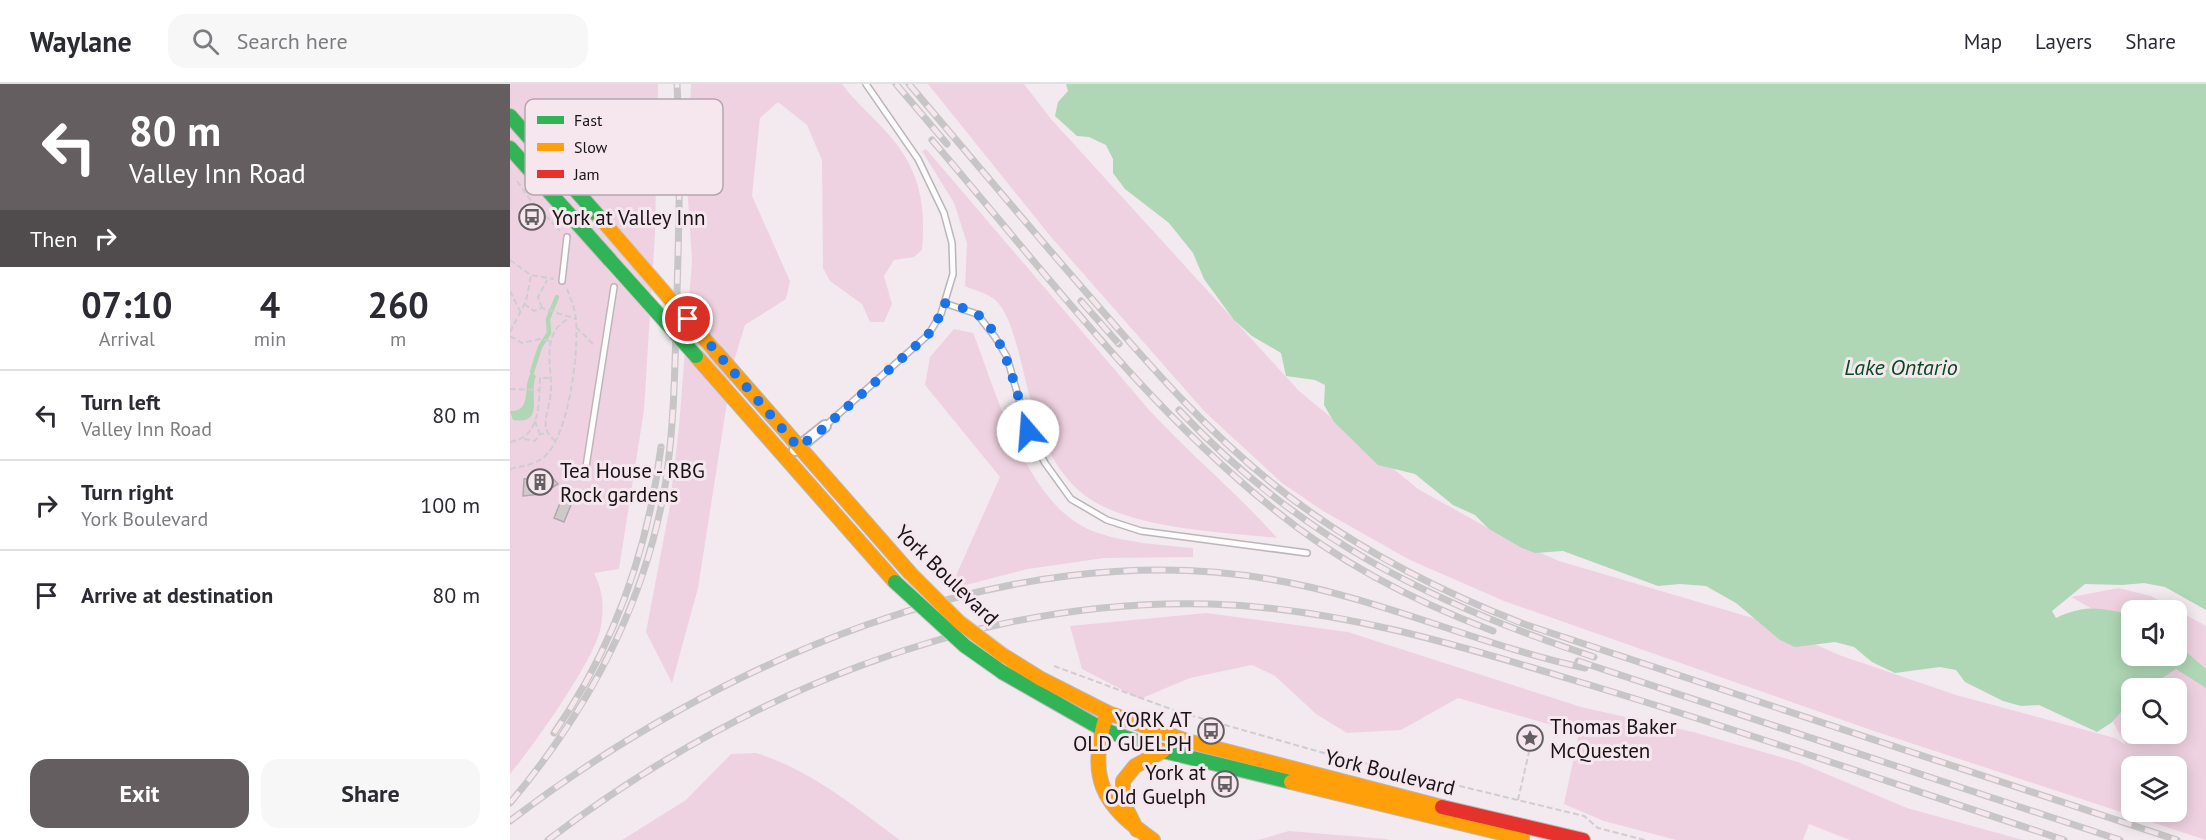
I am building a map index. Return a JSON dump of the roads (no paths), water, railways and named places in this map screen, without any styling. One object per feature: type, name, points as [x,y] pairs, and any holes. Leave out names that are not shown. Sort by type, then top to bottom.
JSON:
[{"type":"main road","name":"York Boulevard","points":[[510,116],[525,133]]},
{"type":"main road","name":"York Boulevard","points":[[510,147],[525,164]]},
{"type":"main road","name":"York Boulevard","points":[[552,195],[787,458],[894,582],[956,639],[1002,672],[1102,729],[1162,751],[1529,840]]},
{"type":"main road","name":"York Boulevard","points":[[580,195],[910,573],[959,622],[1004,656],[1041,679],[1108,712],[1222,751],[1583,840]]},
{"type":"main road","points":[[1108,712],[1096,757],[1101,791],[1112,807],[1137,830],[1153,840]]},
{"type":"main road","points":[[1137,830],[1124,808],[1121,788],[1123,779],[1133,765],[1162,751]]},
{"type":"street","points":[[787,458],[825,426]]},
{"type":"lane","points":[[825,426],[928,335],[941,314],[953,274],[952,243],[944,213],[918,159],[866,84]]},
{"type":"lane","points":[[562,281],[567,237]]},
{"type":"lane","points":[[585,473],[614,287]]},
{"type":"lane","points":[[944,303],[977,314],[995,336],[1007,357],[1028,431],[1045,463],[1071,499],[1107,520],[1141,531],[1307,554]]},
{"type":"water","name":"Lake Ontario","points":[[1066,84],[2206,84],[2206,610],[2165,587],[2144,583],[2085,584],[2052,611],[2056,618],[2085,609],[2121,613],[2121,666],[2187,666],[2187,653],[2206,669],[2206,688],[2176,669],[2162,678],[2121,678],[2121,712],[2111,723],[2097,732],[2039,705],[2021,706],[2003,701],[1965,682],[1956,670],[1940,667],[1895,673],[1872,662],[1854,647],[1835,642],[1795,647],[1780,640],[1736,603],[1706,586],[1680,584],[1658,586],[1563,551],[1535,553],[1522,548],[1489,529],[1475,515],[1453,505],[1415,474],[1378,465],[1334,422],[1324,405],[1325,385],[1315,380],[1286,376],[1281,353],[1252,336],[1234,320],[1204,279],[1193,253],[1169,223],[1125,189],[1113,173],[1113,159],[1106,145],[1089,137],[1077,136],[1055,116],[1058,102],[1068,91]]},
{"type":"water","points":[[532,372],[536,376],[533,413],[529,418],[513,420],[510,411],[522,407],[525,402],[527,383]]},
{"type":"waterway","points":[[532,372],[540,347],[549,333],[548,319],[557,297]]},
{"type":"railway","points":[[677,84],[678,99]]},
{"type":"railway","points":[[896,84],[947,144]]},
{"type":"railway","points":[[909,84],[1145,360],[1185,403],[1272,483],[1330,526],[1361,545],[1457,596],[1524,624],[2177,840]]},
{"type":"railway","points":[[932,140],[1095,334],[1182,427],[1228,470],[1301,530],[1352,564],[1407,594],[1493,631]]},
{"type":"railway","points":[[510,803],[565,730],[610,652],[629,611],[657,525],[666,480],[671,433],[679,195]]},
{"type":"railway","points":[[1081,301],[1119,344]]},
{"type":"railway","points":[[1179,410],[1224,455],[1271,495],[1320,530],[1370,561],[1478,614],[1594,657]]},
{"type":"railway","points":[[554,733],[594,667],[625,596],[647,523],[661,447]]},
{"type":"railway","points":[[510,821],[591,764],[678,711],[771,664],[868,624],[968,594],[1069,576],[1170,570],[1269,579],[1349,597],[1506,647],[1585,668]]},
{"type":"railway","points":[[548,840],[621,789],[697,742],[777,701],[860,666],[946,638],[1033,618],[1122,606],[1211,604],[1304,612],[1440,641],[1696,718],[2064,840]]},
{"type":"railway","points":[[1578,661],[2120,840]]},
{"type":"place","name":"York at Valley Inn","points":[[532,217]]},
{"type":"place","name":"Tea House - RBG Rock gardens","points":[[540,482]]},
{"type":"place","name":"YORK AT OLD GUELPH","points":[[1211,731]]},
{"type":"place","name":"Thomas Baker McQuesten","points":[[1530,738]]},
{"type":"place","name":"York at Old Guelph","points":[[1225,784]]}]
